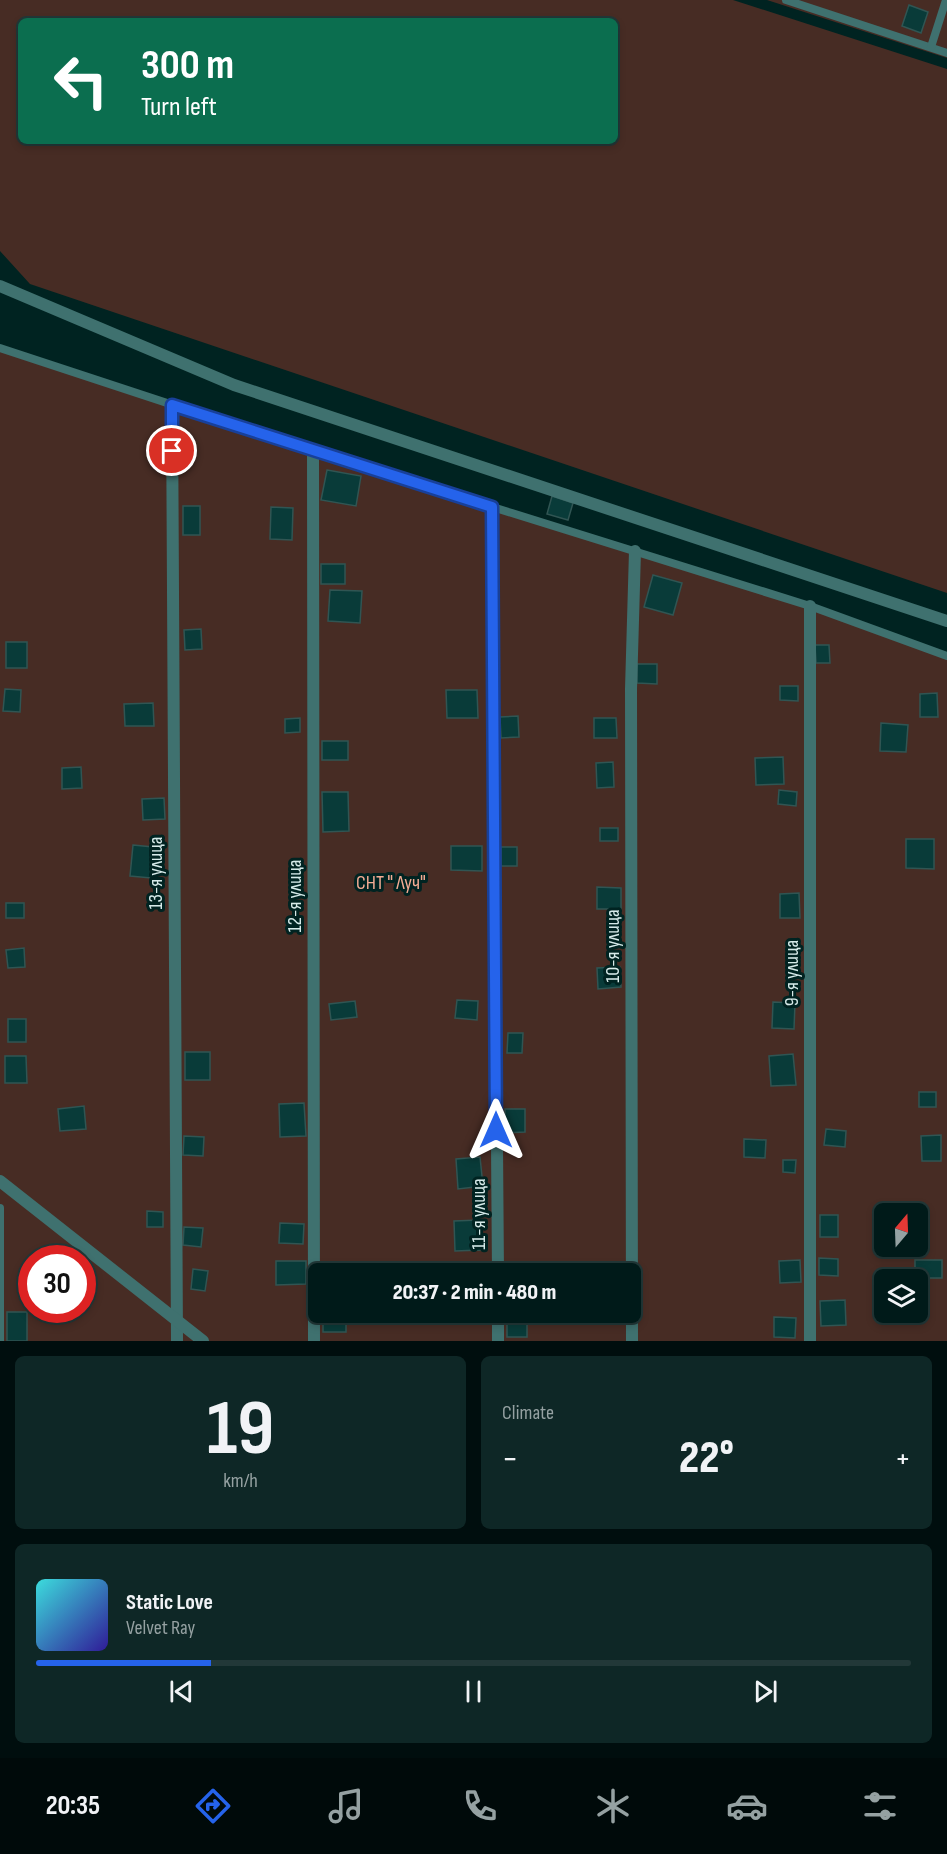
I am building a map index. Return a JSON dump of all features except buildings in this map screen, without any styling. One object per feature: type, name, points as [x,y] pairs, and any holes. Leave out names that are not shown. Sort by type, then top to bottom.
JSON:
[{"type":"street","points":[[0,286],[234,385],[947,621]]},
{"type":"street","name":"13-я улица","points":[[172,405],[177,1341]]},
{"type":"street","name":"12-я улица","points":[[313,451],[314,1341]]},
{"type":"street","name":"11-я улица","points":[[492,507],[498,1263]]},
{"type":"street","name":"10-я улица","points":[[632,1341],[631,689],[635,551]]},
{"type":"street","name":"9-я улица","points":[[810,606],[810,1341]]},
{"type":"street","points":[[0,1181],[203,1341]]},
{"type":"street","points":[[498,1323],[498,1341]]},
{"type":"lane","points":[[786,0],[947,52]]},
{"type":"lane","points":[[818,10],[821,0]]},
{"type":"lane","points":[[931,47],[946,0]]},
{"type":"lane","points":[[0,348],[313,451],[810,606],[947,656]]},
{"type":"lane","points":[[0,1208],[0,1341]]},
{"type":"green space","points":[[0,0],[733,0],[947,69],[947,593],[30,284],[0,251]]},
{"type":"green space","points":[[767,0],[947,0],[947,58]]},
{"type":"green space","name":"СНТ \" Луч\"","points":[[0,347],[947,653],[947,1341],[0,1341]]},
{"type":"route","points":[[172,451],[172,405],[492,507],[496,1130]]}]
